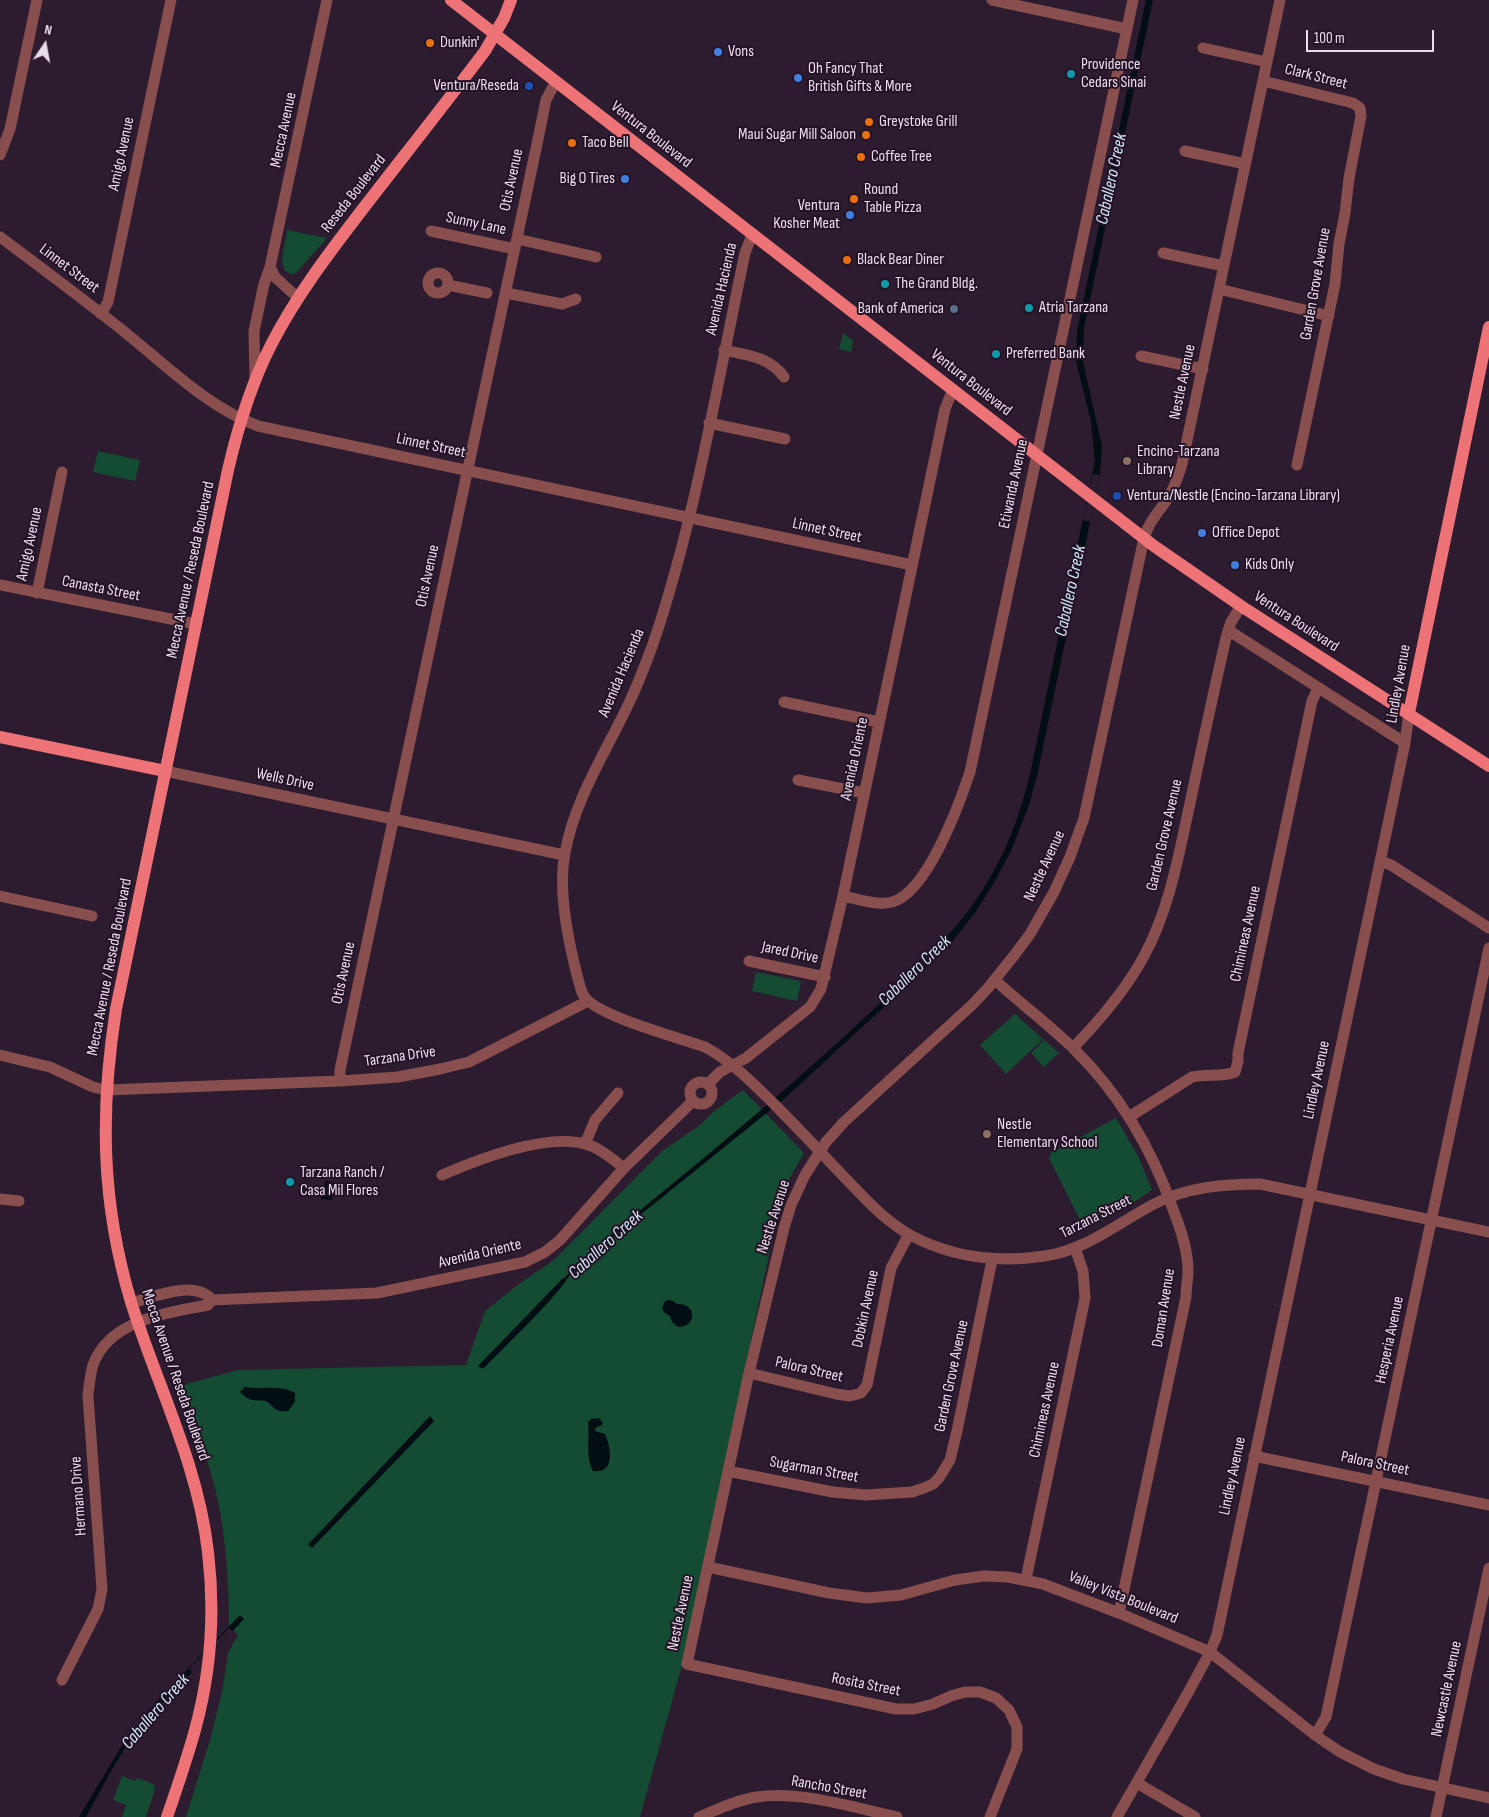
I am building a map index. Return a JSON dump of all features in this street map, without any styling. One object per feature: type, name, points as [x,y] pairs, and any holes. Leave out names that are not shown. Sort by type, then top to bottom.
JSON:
[{"type":"main road","name":"Ventura Boulevard","points":[[451,0],[1186,570],[1489,766]]},
{"type":"main road","name":"Reseda Boulevard","points":[[241,419],[270,347],[298,298],[325,258],[462,82],[496,34],[511,0]]},
{"type":"main road","name":"Lindley Avenue","points":[[1409,713],[1489,328]]},
{"type":"main road","name":"Mecca Avenue / Reseda Boulevard","points":[[167,1817],[195,1730],[210,1652],[211,1605],[208,1552],[195,1486],[185,1451],[138,1323],[116,1243],[108,1197],[105,1142],[106,1090],[116,1009],[228,470],[241,419]]},
{"type":"main road","name":"Wells Drive","points":[[0,737],[165,771]]},
{"type":"street","points":[[0,155],[10,129],[37,0]]},
{"type":"street","name":"Amigo Avenue","points":[[101,314],[108,302],[172,0]]},
{"type":"street","name":"Mecca Avenue","points":[[255,382],[254,331],[264,284],[270,267],[327,0]]},
{"type":"street","points":[[992,0],[1127,29]]},
{"type":"street","name":"Etiwanda Avenue","points":[[843,896],[891,903],[902,899],[911,892],[939,847],[959,805],[970,772],[1133,0]]},
{"type":"street","name":"Nestle Avenue","points":[[687,1664],[749,1373],[784,1228],[798,1190],[819,1151],[844,1122],[973,1004],[995,980],[1030,934],[1054,892],[1070,857],[1084,818],[1144,538],[1150,522],[1164,504],[1178,476],[1203,369],[1280,0]]},
{"type":"street","name":"Clark Street","points":[[1203,48],[1267,62]]},
{"type":"street","name":"Otis Avenue","points":[[340,1081],[340,1070],[546,100],[556,81]]},
{"type":"street","name":"Clark Street","points":[[1262,81],[1353,103],[1360,108]]},
{"type":"street","name":"Garden Grove Avenue","points":[[1297,465],[1336,284],[1339,244],[1361,116],[1360,108]]},
{"type":"street","points":[[1185,151],[1245,164]]},
{"type":"street","name":"Sunny Lane","points":[[431,230],[596,257]]},
{"type":"street","name":"Avenida Hacienda","points":[[588,1001],[582,995],[568,934],[564,904],[564,855],[579,803],[630,701],[652,647],[673,582],[745,254],[752,235]]},
{"type":"street","name":"Linnet Street","points":[[0,237],[219,408],[258,426],[912,565]]},
{"type":"street","points":[[1163,253],[1224,266]]},
{"type":"street","points":[[270,267],[275,277],[298,298]]},
{"type":"street","points":[[448,285],[487,293]]},
{"type":"street","points":[[1219,289],[1329,316]]},
{"type":"street","points":[[506,293],[562,304],[576,299]]},
{"type":"street","name":"Avenida Hacienda","points":[[724,350],[760,358],[773,365],[784,377]]},
{"type":"street","points":[[1141,356],[1203,369]]},
{"type":"street","name":"Avenida Oriente","points":[[708,1084],[720,1072],[746,1058],[810,1007],[821,989],[843,896],[945,409],[952,389]]},
{"type":"street","points":[[709,423],[785,439]]},
{"type":"street","name":"Amigo Avenue","points":[[37,593],[62,472]]},
{"type":"street","name":"Canasta Street","points":[[0,585],[196,624]]},
{"type":"street","name":"Garden Grove Avenue","points":[[1073,1048],[1104,1015],[1126,985],[1144,956],[1161,920],[1174,878],[1228,630],[1241,606]]},
{"type":"street","points":[[1228,630],[1405,743]]},
{"type":"street","name":"Chimineas Avenue","points":[[1129,1117],[1192,1077],[1203,1074],[1230,1074],[1235,1072],[1310,710],[1318,688]]},
{"type":"street","points":[[784,702],[810,713],[879,722]]},
{"type":"street","name":"Lindley Avenue","points":[[1117,1817],[1210,1652],[1217,1635],[1405,743],[1409,713]]},
{"type":"street","name":"Wells Drive","points":[[165,771],[564,855]]},
{"type":"street","points":[[798,780],[864,794]]},
{"type":"street","points":[[1380,861],[1391,865],[1489,928]]},
{"type":"street","points":[[0,896],[92,916]]},
{"type":"street","name":"Hesperia Avenue","points":[[1314,1735],[1326,1718],[1489,948]]},
{"type":"street","name":"Jared Drive","points":[[749,961],[824,977]]},
{"type":"street","name":"Doman Avenue","points":[[995,980],[1073,1048],[1104,1082],[1129,1117],[1147,1150],[1170,1197],[1184,1238],[1188,1270],[1186,1297],[1119,1613]]},
{"type":"street","points":[[588,1001],[613,1015],[704,1046],[733,1065]]},
{"type":"street","name":"Tarzana Drive","points":[[0,1055],[50,1066],[93,1087],[106,1090],[398,1077],[469,1062],[588,1001]]},
{"type":"street","name":"Tarzana Street","points":[[733,1065],[891,1222],[909,1234],[954,1252],[992,1260],[1052,1255],[1075,1248],[1170,1197],[1199,1188],[1227,1184],[1260,1184],[1489,1232]]},
{"type":"street","name":"Avenida Oriente","points":[[699,1082],[708,1084],[713,1094],[710,1100],[700,1104],[693,1101],[690,1095],[693,1085],[699,1082]]},
{"type":"street","points":[[586,1144],[596,1120],[618,1093]]},
{"type":"street","name":"Avenida Oriente","points":[[132,1303],[188,1289],[208,1296],[212,1300],[377,1293],[524,1262],[545,1252],[560,1240],[624,1168],[693,1101]]},
{"type":"street","points":[[442,1176],[481,1158],[546,1142],[565,1140],[596,1148],[624,1168]]},
{"type":"street","points":[[0,1198],[19,1201]]},
{"type":"street","name":"Dobkin Avenue","points":[[861,1393],[867,1385],[891,1268],[909,1234]]},
{"type":"street","name":"Chimineas Avenue","points":[[1026,1579],[1085,1298],[1083,1272],[1075,1248]]},
{"type":"street","name":"Garden Grove Avenue","points":[[924,1488],[939,1478],[950,1460],[992,1260]]},
{"type":"street","name":"Avenida Oriente","points":[[138,1323],[180,1310],[208,1305],[212,1300]]},
{"type":"street","name":"Hermano Drive","points":[[62,1680],[98,1609],[102,1588],[88,1396],[90,1377],[94,1363],[104,1347],[122,1330],[138,1323]]},
{"type":"street","name":"Palora Street","points":[[749,1373],[836,1394],[850,1396],[861,1393]]},
{"type":"street","name":"Palora Street","points":[[1254,1456],[1489,1506]]},
{"type":"street","name":"Sugarman Street","points":[[728,1471],[833,1492],[866,1495],[912,1492],[924,1488]]},
{"type":"street","name":"Valley Vista Boulevard","points":[[708,1567],[837,1594],[867,1598],[900,1595],[955,1580],[984,1576],[1026,1579],[1043,1584],[1119,1613],[1210,1652],[1314,1735],[1340,1752],[1374,1769],[1403,1779],[1489,1798]]},
{"type":"street","name":"Newcastle Avenue","points":[[1436,1817],[1489,1568]]},
{"type":"street","name":"Rosita Street","points":[[687,1664],[896,1709],[914,1709],[965,1692],[980,1692],[996,1698],[1009,1710],[1017,1728],[1017,1748],[990,1817]]},
{"type":"street","points":[[1137,1783],[1195,1817]]},
{"type":"street","name":"Rancho Street","points":[[700,1817],[735,1803],[757,1797],[780,1796],[807,1798],[897,1817]]},
{"type":"green space","points":[[287,230],[327,238],[296,273],[291,274],[284,270],[282,258]]},
{"type":"green space","points":[[843,333],[853,341],[851,352],[839,349]]},
{"type":"green space","points":[[98,451],[140,460],[135,481],[93,472]]},
{"type":"green space","points":[[756,972],[801,981],[797,1001],[752,991]]},
{"type":"green space","points":[[1015,1014],[1043,1039],[1006,1074],[980,1045]]},
{"type":"green space","points":[[1044,1040],[1059,1053],[1044,1067],[1031,1053]]},
{"type":"green space","points":[[743,1090],[802,1151],[803,1155],[783,1189],[682,1665],[640,1817],[186,1817],[211,1737],[223,1687],[228,1653],[238,1635],[229,1626],[226,1559],[216,1492],[183,1385],[238,1370],[466,1365],[485,1311],[555,1259],[662,1151],[699,1126],[714,1111]]},
{"type":"green space","points":[[1116,1118],[1138,1156],[1152,1190],[1085,1230],[1049,1158],[1051,1153]]},
{"type":"green space","points":[[122,1776],[134,1781],[138,1778],[153,1784],[155,1789],[146,1817],[122,1817],[126,1805],[113,1800]]},
{"type":"water","points":[[1146,0],[1153,0],[1084,328],[1083,362],[1102,446],[1100,475],[1037,776],[1029,805],[1011,851],[975,913],[951,943],[784,1099],[603,1245],[577,1271],[574,1268],[599,1245],[804,1073],[920,965],[960,921],[999,862],[1017,819],[1030,774],[1095,461],[1091,421],[1076,361],[1077,331]]},
{"type":"water","points":[[325,1181],[334,1182],[332,1200],[321,1199],[321,1195],[324,1195]]},
{"type":"water","points":[[563,1278],[566,1281],[536,1315],[483,1369],[478,1366]]},
{"type":"water","points":[[668,1300],[677,1304],[683,1304],[691,1310],[692,1315],[689,1323],[678,1327],[672,1322],[670,1316],[662,1309],[664,1302]]},
{"type":"water","points":[[245,1387],[289,1390],[295,1393],[295,1402],[288,1411],[277,1410],[266,1401],[252,1400],[246,1397],[240,1392]]},
{"type":"water","points":[[430,1416],[434,1421],[312,1548],[308,1544]]},
{"type":"water","points":[[599,1418],[603,1423],[601,1426],[596,1427],[595,1431],[605,1434],[610,1458],[605,1468],[600,1471],[593,1471],[588,1453],[588,1422],[591,1419]]},
{"type":"water","points":[[240,1615],[244,1619],[172,1692],[132,1738],[113,1767],[86,1817],[79,1817],[127,1737],[156,1702]]},
{"type":"pier","points":[[1093,474],[1100,475],[1090,522],[1083,520]]},
{"type":"pier","points":[[229,1628],[233,1631],[192,1673],[189,1669]]},
{"type":"waterway","name":"Caballero Creek","points":[[562,1282],[576,1268]]},
{"type":"place","name":"Dunkin'","points":[[430,43]]},
{"type":"place","name":"Vons","points":[[718,52]]},
{"type":"place","name":"Providence Cedars Sinai","points":[[1071,74]]},
{"type":"place","name":"Oh Fancy That British Gifts & More","points":[[798,78]]},
{"type":"place","name":"Ventura/Reseda","points":[[529,86]]},
{"type":"place","name":"Greystoke Grill","points":[[869,122]]},
{"type":"place","name":"Maui Sugar Mill Saloon","points":[[866,135]]},
{"type":"place","name":"Taco Bell","points":[[572,143]]},
{"type":"place","name":"Coffee Tree","points":[[861,157]]},
{"type":"place","name":"Big O Tires","points":[[625,179]]},
{"type":"place","name":"Round Table Pizza","points":[[854,199]]},
{"type":"place","name":"Ventura Kosher Meat","points":[[850,215]]},
{"type":"place","name":"Black Bear Diner","points":[[847,260]]},
{"type":"place","name":"The Grand Bldg.","points":[[885,284]]},
{"type":"place","name":"Atria Tarzana","points":[[1029,308]]},
{"type":"place","name":"Bank of America","points":[[954,309]]},
{"type":"place","name":"Preferred Bank","points":[[996,354]]},
{"type":"place","name":"Encino-Tarzana Library","points":[[1127,461]]},
{"type":"place","name":"Ventura/Nestle (Encino-Tarzana Library)","points":[[1117,496]]},
{"type":"place","name":"Office Depot","points":[[1202,533]]},
{"type":"place","name":"Kids Only","points":[[1235,565]]},
{"type":"place","name":"Nestle Elementary School","points":[[987,1134]]},
{"type":"place","name":"Tarzana Ranch / Casa Mil Flores","points":[[290,1182]]}]
